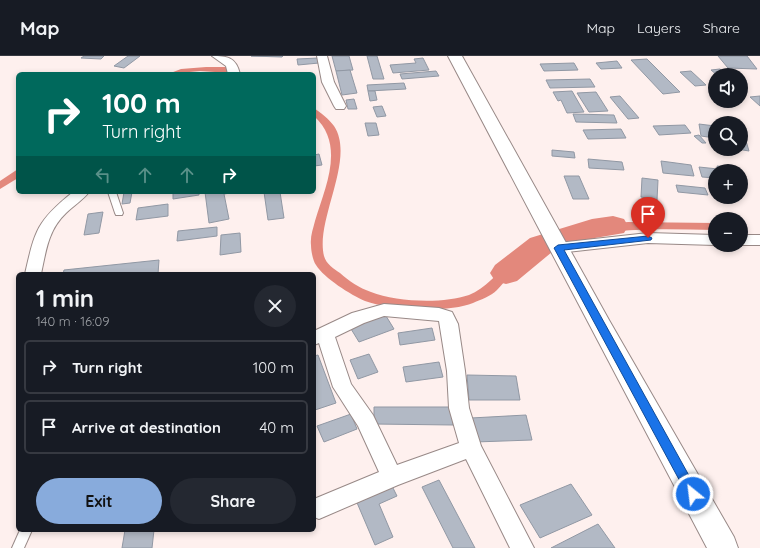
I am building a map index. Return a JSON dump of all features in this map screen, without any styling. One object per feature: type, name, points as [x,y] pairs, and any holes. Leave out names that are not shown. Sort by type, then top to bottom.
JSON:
[{"type":"main road","points":[[455,56],[723,548]]},
{"type":"street","points":[[217,56],[228,61],[233,70]]},
{"type":"street","points":[[322,56],[328,82],[340,106]]},
{"type":"street","points":[[33,272],[42,236],[47,224],[80,194]]},
{"type":"street","points":[[554,240],[648,238],[708,240]]},
{"type":"street","points":[[748,240],[760,240]]},
{"type":"street","points":[[392,476],[366,421],[343,387],[320,336],[358,318],[384,310],[439,314],[446,317],[449,324],[456,371],[459,408],[471,448],[522,548]]},
{"type":"street","points":[[319,508],[392,476],[471,448]]},
{"type":"lane","points":[[113,194],[119,213]]},
{"type":"lane","points":[[18,548],[25,532]]},
{"type":"shaded area","points":[[229,67],[230,72],[173,72],[181,69]]},
{"type":"shaded area","points":[[316,109],[332,123],[340,140],[338,172],[325,225],[323,241],[324,256],[330,266],[354,284],[381,295],[406,300],[433,301],[458,298],[469,295],[484,286],[522,250],[529,246],[541,240],[545,249],[519,265],[495,292],[485,298],[462,306],[435,309],[389,307],[365,301],[353,295],[331,281],[320,270],[315,263],[312,253],[312,233],[328,180],[330,167],[331,153],[329,140],[324,127],[316,118]]},
{"type":"shaded area","points":[[16,170],[16,179],[0,189],[0,181]]},
{"type":"shaded area","points":[[628,222],[708,223],[708,230],[660,229],[605,232],[569,239],[566,231],[578,227]]},
{"type":"building","points":[[84,56],[104,56],[101,59],[81,58]]},
{"type":"building","points":[[128,56],[140,56],[124,68],[114,66]]},
{"type":"building","points":[[251,56],[283,56],[282,57]]},
{"type":"building","points":[[332,56],[349,56],[353,70],[336,71]]},
{"type":"building","points":[[367,56],[377,56],[384,79],[373,79]]},
{"type":"building","points":[[718,56],[747,56],[757,69],[748,68],[728,68]]},
{"type":"building","points":[[318,58],[319,63],[298,65],[297,59]]},
{"type":"building","points":[[423,58],[429,70],[393,73],[390,65],[416,63],[414,59]]},
{"type":"building","points":[[647,59],[680,92],[663,94],[631,60]]},
{"type":"building","points":[[617,61],[622,68],[601,69],[596,63]]},
{"type":"building","points":[[574,63],[578,70],[544,71],[540,64]]},
{"type":"building","points":[[350,70],[357,93],[342,95],[336,71]]},
{"type":"building","points":[[436,71],[439,76],[402,79],[400,74]]},
{"type":"building","points":[[691,71],[706,85],[695,86],[680,72]]},
{"type":"building","points":[[590,79],[595,87],[550,88],[546,80]]},
{"type":"building","points":[[404,83],[406,89],[368,91],[367,85]]},
{"type":"building","points":[[368,91],[375,91],[377,100],[370,101]]},
{"type":"building","points":[[572,91],[584,112],[567,113],[561,100],[558,101],[553,92]]},
{"type":"building","points":[[596,92],[608,111],[589,112],[577,93]]},
{"type":"building","points":[[620,96],[639,118],[628,119],[610,97]]},
{"type":"building","points":[[760,96],[760,106],[750,97]]},
{"type":"building","points":[[354,99],[357,109],[348,109],[346,100]]},
{"type":"building","points":[[382,106],[386,116],[377,117],[373,107]]},
{"type":"building","points":[[573,114],[614,115],[617,123],[576,122]]},
{"type":"building","points":[[365,123],[376,123],[379,135],[368,136]]},
{"type":"building","points":[[699,124],[708,125],[708,137],[701,136]]},
{"type":"building","points":[[685,125],[691,133],[659,135],[653,126]]},
{"type":"building","points":[[621,129],[626,138],[588,139],[583,130]]},
{"type":"building","points":[[699,135],[706,143],[702,143],[694,136]]},
{"type":"building","points":[[552,150],[574,152],[575,158],[552,156]]},
{"type":"building","points":[[319,154],[322,165],[316,166],[316,155]]},
{"type":"building","points":[[588,159],[622,162],[624,170],[589,168]]},
{"type":"building","points":[[661,161],[691,165],[694,176],[663,173]]},
{"type":"building","points":[[699,167],[708,168],[708,177],[702,177]]},
{"type":"building","points":[[564,176],[579,176],[589,199],[573,199]]},
{"type":"building","points":[[642,178],[658,180],[657,200],[641,197]]},
{"type":"building","points":[[676,185],[705,188],[708,195],[678,192]]},
{"type":"building","points":[[124,194],[132,194],[130,203],[122,204]]},
{"type":"building","points":[[173,194],[199,194],[199,195],[173,199]]},
{"type":"building","points":[[205,194],[224,194],[229,219],[209,223]]},
{"type":"building","points":[[264,194],[280,194],[284,218],[268,220]]},
{"type":"building","points":[[168,204],[168,216],[136,220],[138,208]]},
{"type":"building","points":[[103,212],[99,233],[84,235],[88,214]]},
{"type":"building","points":[[217,227],[217,236],[177,241],[178,231]]},
{"type":"building","points":[[240,233],[241,252],[220,255],[221,235]]},
{"type":"building","points":[[159,260],[158,272],[64,272],[64,270]]},
{"type":"building","points":[[383,311],[394,329],[359,342],[348,324]]},
{"type":"building","points":[[432,328],[435,340],[400,345],[398,333]]},
{"type":"building","points":[[369,354],[378,372],[358,379],[350,360]]},
{"type":"building","points":[[318,355],[336,403],[316,410],[316,356]]},
{"type":"building","points":[[439,362],[443,377],[406,382],[403,367]]},
{"type":"building","points":[[467,375],[516,376],[520,400],[469,400]]},
{"type":"building","points":[[374,407],[451,407],[453,425],[374,424]]},
{"type":"building","points":[[351,414],[357,429],[324,442],[317,426]]},
{"type":"building","points":[[526,415],[532,440],[475,442],[471,418]]},
{"type":"building","points":[[439,480],[475,548],[453,548],[422,487]]},
{"type":"building","points":[[391,484],[397,496],[379,504],[393,537],[375,545],[355,498]]},
{"type":"building","points":[[571,484],[592,515],[540,538],[520,505]]},
{"type":"building","points":[[598,524],[615,548],[551,548]]},
{"type":"building","points":[[125,532],[154,532],[152,548],[122,548]]},
{"type":"waterway","points":[[506,273],[541,245],[592,229],[613,226]]},
{"type":"route","points":[[648,238],[625,242],[558,248],[693,494]]}]
